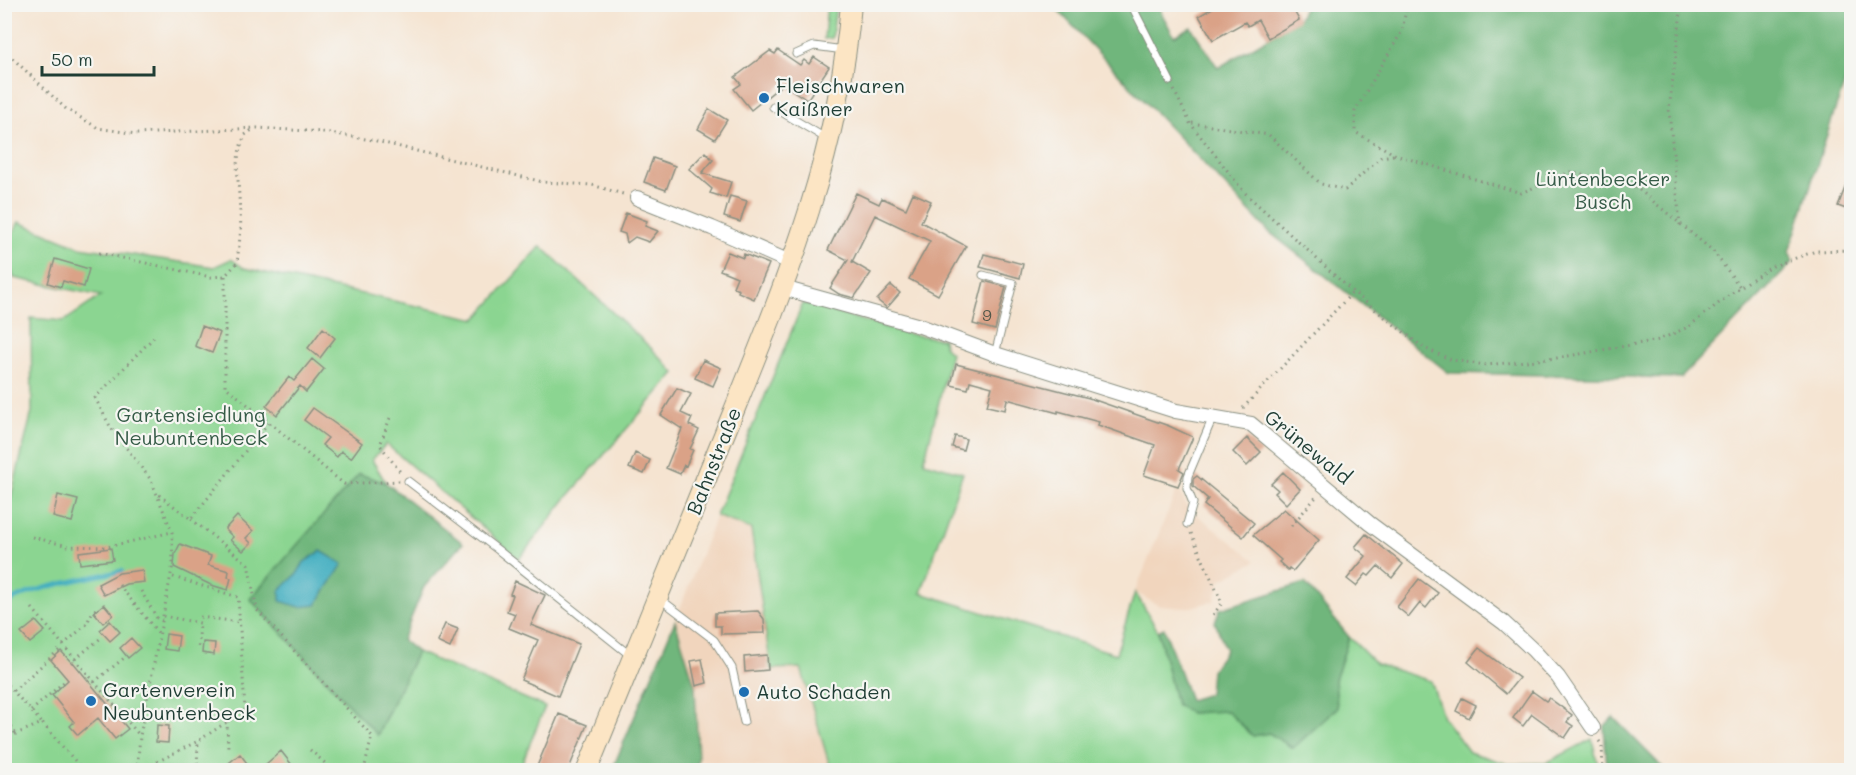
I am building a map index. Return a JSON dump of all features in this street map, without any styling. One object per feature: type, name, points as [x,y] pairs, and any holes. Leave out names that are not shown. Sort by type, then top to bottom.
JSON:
[{"type":"main road","name":"Bahnstraße","points":[[587,771],[783,288],[810,213],[829,140],[846,50],[851,4]]},
{"type":"street","points":[[637,198],[792,264]]},
{"type":"street","name":"Grünewald","points":[[783,288],[920,326],[994,354],[1176,411],[1251,424],[1369,523],[1504,623],[1558,677],[1593,728]]},
{"type":"lane","points":[[1131,4],[1170,81]]},
{"type":"lane","points":[[796,54],[814,46],[846,50]]},
{"type":"lane","points":[[773,107],[829,140]]},
{"type":"lane","points":[[982,274],[1013,283],[994,354]]},
{"type":"lane","points":[[1187,524],[1193,503],[1187,489],[1188,476],[1213,417]]},
{"type":"lane","points":[[408,481],[633,658]]},
{"type":"lane","points":[[658,598],[714,640],[732,668],[744,722]]},
{"type":"path","points":[[1407,4],[1402,31],[1355,111],[1355,132],[1396,155],[1521,194],[1570,172],[1637,188],[1713,251],[1740,287]]},
{"type":"path","points":[[1680,225],[1669,110],[1681,12],[1691,4]]},
{"type":"path","points":[[4,50],[66,110],[98,128],[136,134],[257,128],[324,132],[372,141],[543,182],[592,185],[637,198]]},
{"type":"path","points":[[1170,81],[1190,123],[1245,193],[1353,292],[1424,348],[1452,360],[1486,365],[1557,358],[1659,340],[1688,327],[1740,287],[1773,266],[1816,251],[1851,250]]},
{"type":"path","points":[[1190,123],[1269,135],[1321,184],[1345,190],[1380,158],[1396,155]]},
{"type":"path","points":[[257,128],[245,135],[237,164],[241,228],[237,263],[225,276],[225,386],[344,484],[408,481]]},
{"type":"path","points":[[99,253],[211,277],[225,276]]},
{"type":"path","points":[[1232,420],[1353,292]]},
{"type":"path","points":[[154,337],[95,398],[111,428],[151,480],[172,532],[173,564],[170,576],[140,736],[139,771],[198,741],[245,710],[238,597],[170,576]]},
{"type":"path","points":[[390,418],[380,445],[408,481]]},
{"type":"path","points":[[192,519],[268,423]]},
{"type":"path","points":[[1291,526],[1326,486]]},
{"type":"path","points":[[158,494],[248,564],[257,610],[372,736],[364,771]]},
{"type":"path","points":[[1187,524],[1222,603],[1213,615]]},
{"type":"path","points":[[32,537],[68,546],[107,547],[172,532]]},
{"type":"path","points":[[119,585],[159,634]]},
{"type":"path","points":[[141,591],[157,618],[200,622],[198,651]]},
{"type":"path","points":[[63,645],[87,624],[98,606]]},
{"type":"path","points":[[32,608],[140,736]]},
{"type":"path","points":[[200,617],[240,622]]},
{"type":"path","points":[[75,659],[101,638]]},
{"type":"path","points":[[13,691],[60,649]]},
{"type":"path","points":[[94,682],[124,658]]},
{"type":"path","points":[[4,681],[83,771]]},
{"type":"path","points":[[31,711],[65,681]]},
{"type":"path","points":[[4,710],[16,735]]},
{"type":"path","points":[[227,721],[228,748]]},
{"type":"path","points":[[4,739],[42,723]]},
{"type":"path","points":[[1593,728],[1602,745],[1603,771]]},
{"type":"path","points":[[196,771],[198,741]]},
{"type":"path","points":[[310,750],[326,769],[338,768],[340,771]]},
{"type":"shaded area","points":[[1178,487],[1187,507],[1256,561],[1221,580],[1214,601],[1187,608],[1160,606],[1135,592]]},
{"type":"shaded area","points":[[716,516],[751,529],[771,669],[801,668],[831,770],[782,770],[698,761],[695,686],[675,621]]},
{"type":"green space","points":[[827,5],[836,5],[832,38],[824,39]]},
{"type":"green space","name":"Lüntenbecker Busch","points":[[1053,5],[1157,5],[1174,36],[1191,27],[1218,68],[1298,20],[1306,5],[1851,5],[1851,66],[1789,252],[1793,262],[1681,378],[1449,373],[1268,231]]},
{"type":"green space","name":"Gartensiedlung Neubuntenbeck","points":[[19,222],[80,247],[214,267],[231,259],[244,268],[476,319],[541,246],[675,373],[565,500],[519,559],[386,444],[372,460],[386,483],[359,474],[378,734],[417,652],[545,707],[519,770],[5,770],[4,525],[32,412],[31,318],[64,321],[101,296],[14,278],[4,251]]},
{"type":"green space","points":[[803,303],[909,334],[943,339],[944,346],[951,353],[924,462],[963,473],[921,593],[1116,654],[1135,592],[1158,631],[1176,704],[1190,713],[1227,710],[1253,736],[1269,733],[1293,747],[1337,708],[1335,680],[1349,637],[1376,664],[1431,681],[1443,717],[1469,752],[1508,764],[1546,763],[1592,739],[1599,770],[831,770],[801,668],[771,669],[751,529],[716,516]]},
{"type":"green space","points":[[359,474],[386,483],[463,543],[424,587],[402,640],[417,652],[377,735],[250,599]]},
{"type":"green space","points":[[1305,583],[1349,637],[1335,680],[1337,708],[1293,748],[1269,733],[1253,736],[1227,711],[1190,713],[1176,704],[1158,631],[1164,628],[1190,700],[1209,694],[1211,671],[1226,650],[1215,622],[1220,609]]},
{"type":"green space","points":[[675,621],[695,686],[698,761],[694,770],[612,770]]},
{"type":"green space","points":[[1613,717],[1665,770],[1607,770],[1604,727]]},
{"type":"water","points":[[321,551],[343,564],[316,605],[300,607],[280,601],[280,590],[297,574],[304,562]]},
{"type":"building","points":[[1219,4],[1290,4],[1299,20],[1268,38],[1258,20],[1248,26],[1245,22],[1213,40],[1199,16]]},
{"type":"building","points":[[778,50],[800,65],[804,60],[809,64],[814,57],[829,67],[807,100],[783,84],[751,110],[734,89],[741,84],[735,77],[770,51],[775,54]]},
{"type":"building","points":[[709,109],[727,120],[715,139],[698,129]]},
{"type":"building","points":[[705,152],[713,160],[702,173],[731,182],[726,198],[710,193],[712,189],[689,169]]},
{"type":"building","points":[[653,158],[675,166],[666,190],[644,182]]},
{"type":"building","points":[[1851,175],[1851,211],[1838,206]]},
{"type":"building","points":[[856,193],[879,204],[882,198],[906,209],[913,193],[931,201],[921,222],[966,246],[938,295],[909,279],[930,241],[875,215],[852,262],[871,273],[854,298],[839,294],[830,288],[848,260],[828,250]]},
{"type":"building","points":[[730,196],[747,201],[740,222],[724,217]]},
{"type":"building","points":[[626,213],[647,221],[645,226],[658,231],[649,242],[635,237],[627,243],[625,234],[619,232]]},
{"type":"building","points":[[728,252],[743,258],[744,254],[769,264],[754,299],[738,292],[739,290],[733,287],[737,277],[720,270]]},
{"type":"building","points":[[984,254],[1023,264],[1020,278],[980,267]]},
{"type":"building","points":[[55,259],[89,269],[84,287],[63,281],[61,287],[48,283]]},
{"type":"building","points":[[984,281],[1006,287],[995,330],[973,324]]},
{"type":"building","points":[[891,285],[900,293],[887,308],[877,300]]},
{"type":"building","points":[[202,326],[220,333],[212,353],[195,346]]},
{"type":"building","points":[[323,328],[335,338],[320,358],[308,348]]},
{"type":"building","points":[[312,359],[324,369],[306,392],[300,386],[277,415],[266,406],[289,377],[294,381]]},
{"type":"building","points":[[703,360],[721,368],[713,386],[695,378]]},
{"type":"building","points":[[956,364],[1089,398],[1169,426],[1193,437],[1179,469],[1184,472],[1178,486],[1144,475],[1155,445],[1098,425],[1099,422],[1007,399],[1005,410],[987,406],[992,387],[970,381],[968,389],[951,385]]},
{"type":"building","points":[[677,388],[691,394],[681,413],[692,418],[689,425],[699,430],[690,449],[693,450],[680,474],[666,468],[682,429],[661,415]]},
{"type":"building","points":[[313,408],[362,443],[351,458],[341,451],[337,457],[322,445],[328,438],[304,420]]},
{"type":"building","points":[[955,436],[966,439],[963,450],[952,447]]},
{"type":"building","points":[[1247,438],[1261,452],[1247,466],[1233,452]]},
{"type":"building","points":[[635,453],[650,460],[644,474],[629,468]]},
{"type":"building","points":[[1283,472],[1300,489],[1286,504],[1275,493],[1278,490],[1271,484]]},
{"type":"building","points":[[1197,476],[1254,523],[1243,537],[1204,505],[1208,499],[1193,486],[1193,479]]},
{"type":"building","points":[[58,495],[78,500],[72,522],[53,517]]},
{"type":"building","points":[[1284,509],[1319,540],[1293,571],[1289,568],[1288,570],[1279,562],[1281,560],[1253,535]]},
{"type":"building","points":[[237,516],[253,531],[246,538],[251,543],[243,551],[230,540],[233,537],[225,529]]},
{"type":"building","points":[[1366,534],[1403,564],[1392,578],[1378,566],[1369,576],[1366,574],[1356,586],[1347,579],[1366,556],[1355,547]]},
{"type":"building","points":[[180,544],[211,556],[208,565],[229,571],[228,577],[231,578],[228,590],[211,585],[174,567],[175,554]]},
{"type":"building","points":[[111,548],[113,560],[80,564],[79,552]]},
{"type":"building","points":[[142,570],[144,582],[126,584],[104,595],[98,584],[119,573]]},
{"type":"building","points":[[1419,579],[1438,593],[1426,608],[1420,603],[1409,617],[1397,607]]},
{"type":"building","points":[[515,581],[545,595],[531,625],[579,644],[558,696],[521,680],[538,640],[509,628],[515,614],[507,611]]},
{"type":"building","points":[[104,604],[113,615],[103,623],[94,612]]},
{"type":"building","points":[[758,611],[764,619],[765,633],[721,634],[721,626],[715,626],[715,613]]},
{"type":"building","points":[[36,621],[45,631],[30,643],[21,633]]},
{"type":"building","points":[[110,621],[120,632],[110,641],[100,630]]},
{"type":"building","points":[[445,624],[458,629],[450,648],[437,642]]},
{"type":"building","points":[[166,634],[179,636],[177,651],[164,649]]},
{"type":"building","points":[[131,638],[140,648],[128,658],[120,648]]},
{"type":"building","points":[[203,642],[215,643],[214,655],[202,653]]},
{"type":"building","points":[[1479,648],[1519,678],[1506,694],[1468,662]]},
{"type":"building","points":[[61,651],[73,662],[128,729],[115,739],[98,718],[78,735],[70,726],[74,722],[52,695],[68,680],[51,660]]},
{"type":"building","points":[[767,655],[768,670],[745,672],[744,657]]},
{"type":"building","points":[[702,659],[707,683],[696,686],[691,661]]},
{"type":"building","points":[[1532,691],[1546,701],[1549,698],[1572,715],[1567,722],[1573,726],[1565,738],[1532,714],[1523,726],[1513,718]]},
{"type":"building","points":[[1462,698],[1476,705],[1469,718],[1456,711]]},
{"type":"building","points":[[559,714],[587,725],[568,771],[535,771]]},
{"type":"building","points":[[157,725],[169,726],[168,743],[156,742]]},
{"type":"building","points":[[281,751],[292,765],[285,771],[258,771]]},
{"type":"building","points":[[240,754],[253,771],[235,771],[229,763]]},
{"type":"waterway","points":[[4,606],[26,594],[42,589],[122,571]]},
{"type":"place","name":"Fleischwaren Kaißner","points":[[764,98]]},
{"type":"place","name":"Auto Schaden","points":[[744,692]]},
{"type":"place","name":"Gartenverein Neubuntenbeck","points":[[91,701]]}]
